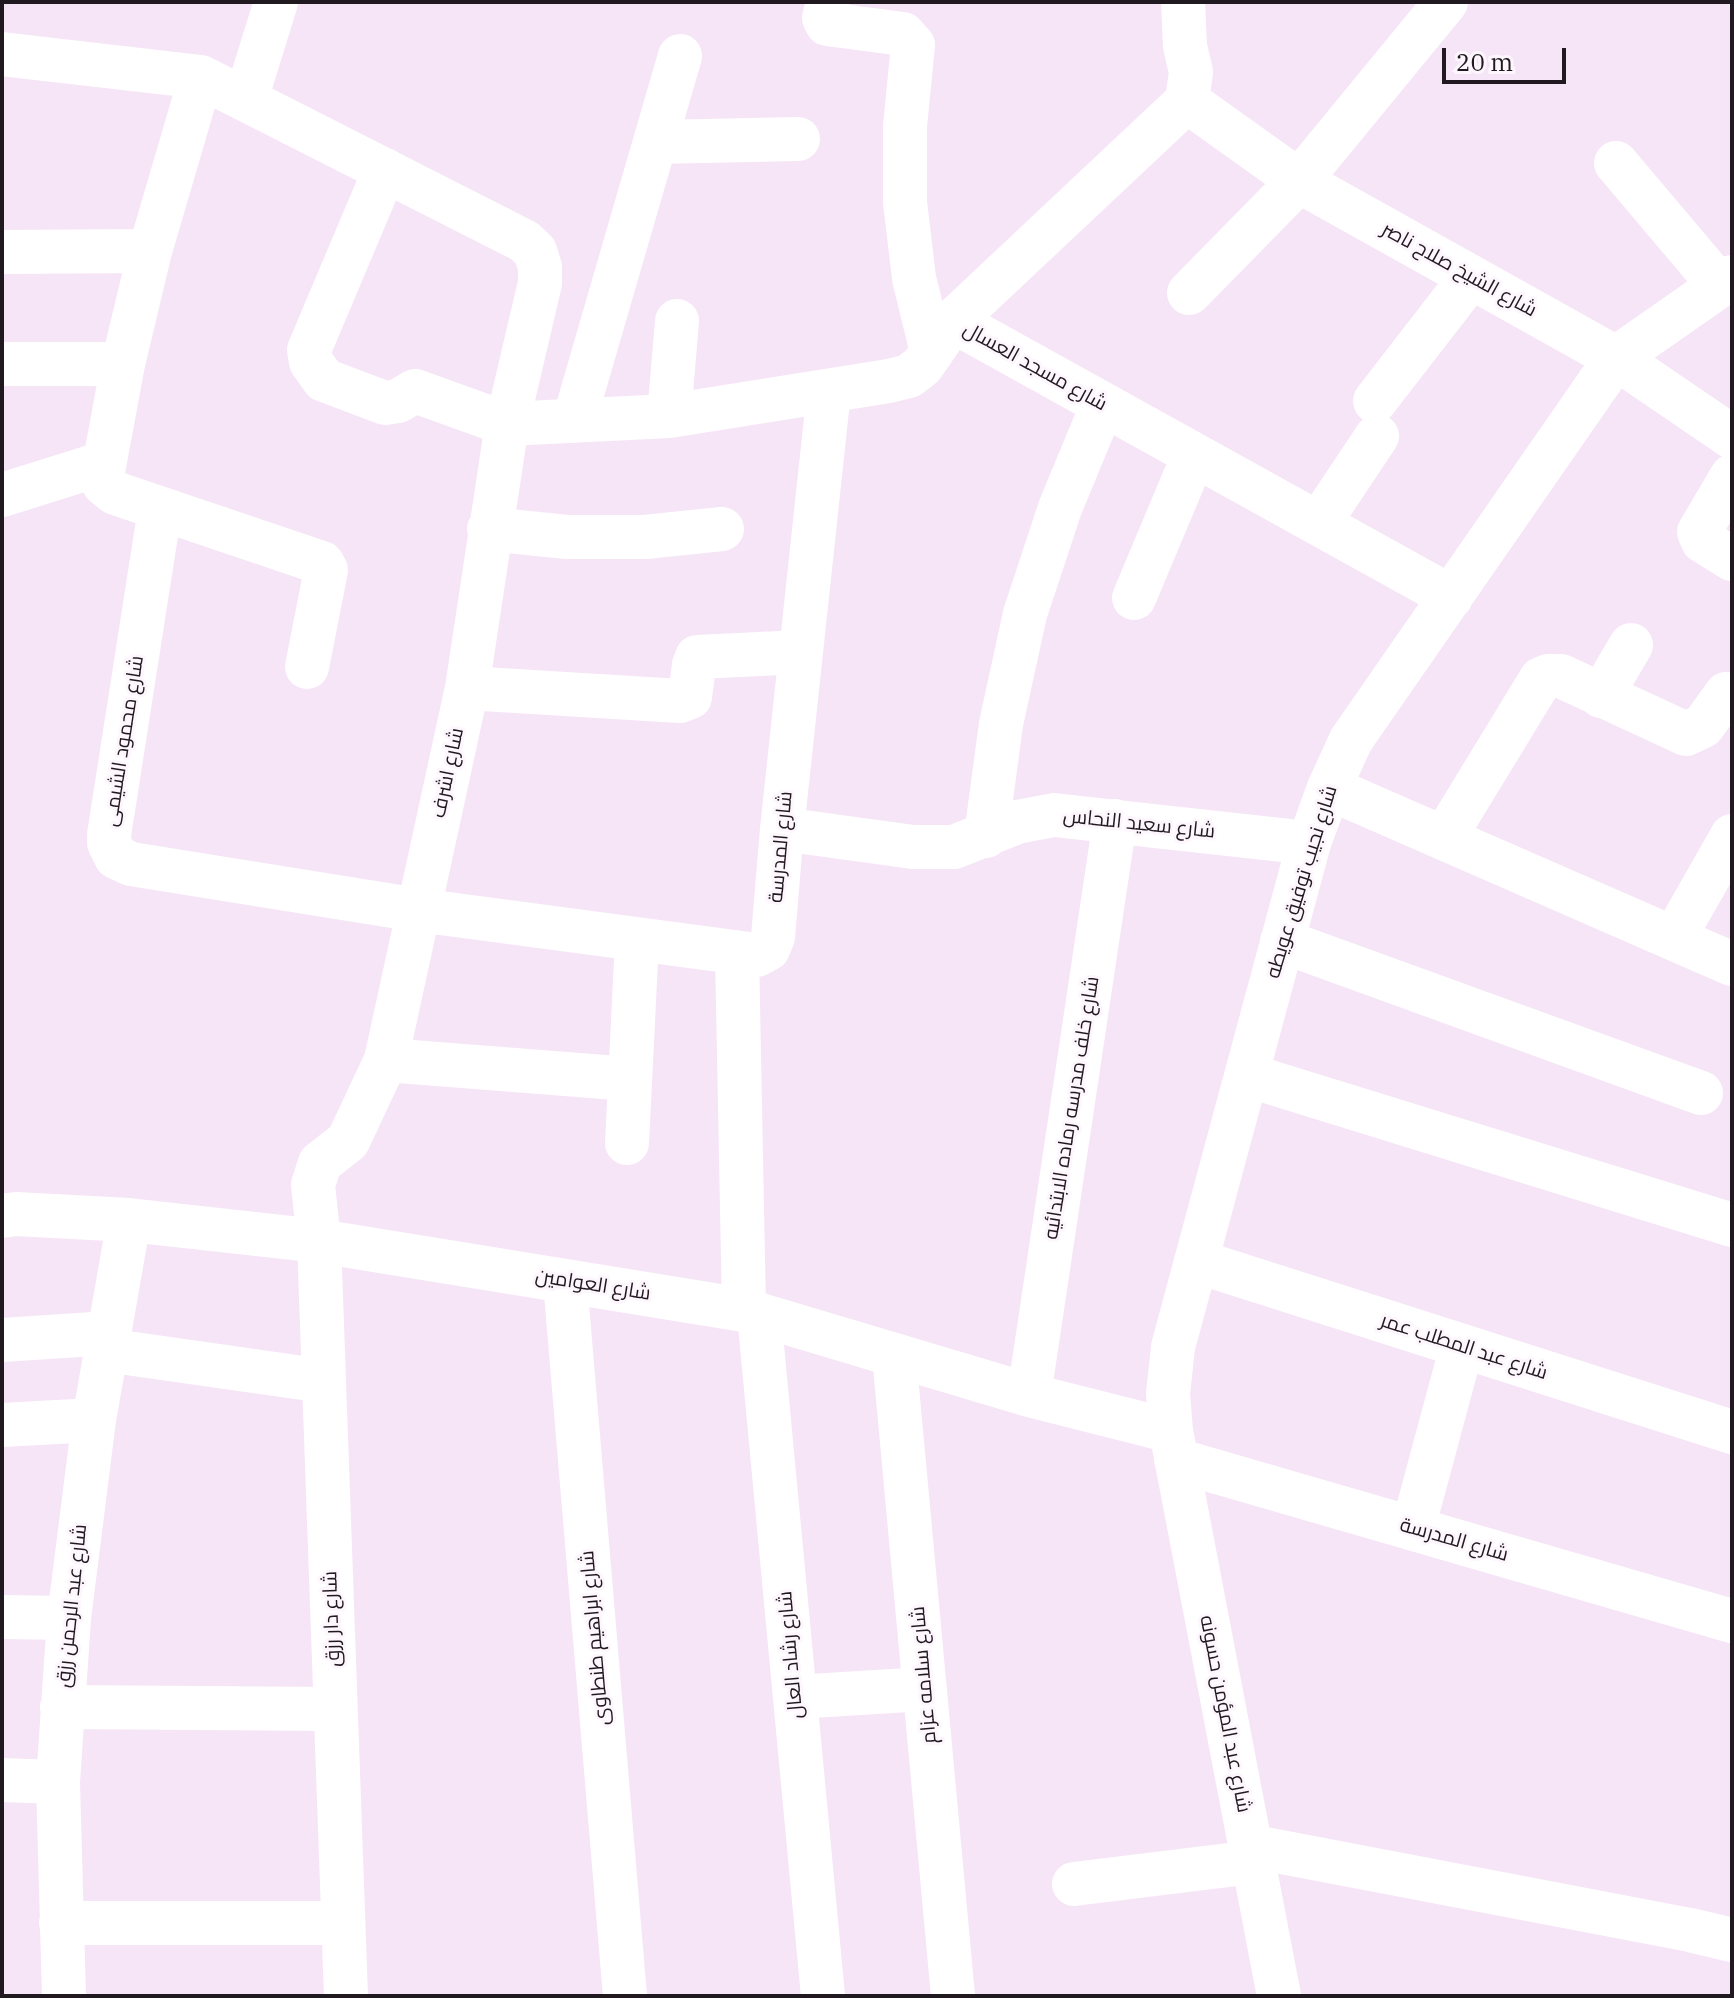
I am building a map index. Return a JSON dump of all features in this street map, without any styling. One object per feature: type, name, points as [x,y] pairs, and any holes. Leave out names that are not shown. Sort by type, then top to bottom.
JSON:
[{"type":"street","points":[[246,99],[276,2]]},
{"type":"street","points":[[828,2],[824,18],[827,24],[903,34],[913,45],[905,126],[905,202],[914,278],[943,336],[1187,101],[1191,72],[1185,46],[1183,2]]},
{"type":"street","points":[[1189,293],[1299,181],[1446,2]]},
{"type":"street","points":[[2,54],[201,77],[385,170],[309,350],[311,362],[324,380],[385,403],[398,401],[415,391],[507,424]]},
{"type":"street","points":[[574,421],[680,56]]},
{"type":"street","points":[[201,77],[150,251],[123,364],[102,477],[109,490],[322,563],[326,570],[307,667]]},
{"type":"street","name":"شارع الشيخ صلاح ناصر","points":[[1187,101],[1299,181],[1616,358],[1732,437]]},
{"type":"street","points":[[656,142],[798,139]]},
{"type":"street","points":[[1616,163],[1726,281],[1616,358]]},
{"type":"street","name":"شارع اشرف","points":[[319,1241],[313,1185],[315,1174],[320,1163],[348,1141],[386,1060],[467,688],[507,424],[540,283],[540,267],[535,251],[524,241],[385,170]]},
{"type":"street","points":[[2,252],[150,251]]},
{"type":"street","points":[[1319,523],[1376,418],[1471,277]]},
{"type":"street","points":[[669,416],[677,321]]},
{"type":"street","name":"شارع مسجد العسال","points":[[507,424],[669,416],[909,376],[943,336],[1103,404],[1451,597]]},
{"type":"street","name":"شارع نجيب توفيق عويطه","points":[[1174,1446],[1168,1394],[1173,1347],[1309,843],[1329,788],[1351,740],[1616,358]]},
{"type":"street","points":[[2,364],[123,364]]},
{"type":"street","name":"شارع المدرسة","points":[[418,910],[757,955],[771,943],[829,391]]},
{"type":"street","points":[[986,836],[1001,724],[1025,614],[1060,508],[1103,404]]},
{"type":"street","points":[[1134,598],[1194,455]]},
{"type":"street","points":[[2,495],[104,463]]},
{"type":"street","points":[[1732,476],[1699,532],[1706,544],[1732,559]]},
{"type":"street","name":"شارع محمود الشيمى","points":[[160,509],[109,835],[111,851],[123,862],[131,864],[418,910]]},
{"type":"street","points":[[489,529],[567,537],[645,537],[722,529]]},
{"type":"street","points":[[1601,696],[1631,645]]},
{"type":"street","points":[[467,688],[680,701],[690,697],[697,657],[801,652]]},
{"type":"street","points":[[1444,838],[1541,679],[1561,676],[1686,734],[1703,726],[1726,694]]},
{"type":"street","points":[[1329,788],[1732,964]]},
{"type":"street","name":"شارع سعيد النحاس","points":[[782,829],[913,847],[954,847],[1017,822],[1054,815],[1309,843]]},
{"type":"street","name":"شارع خلف مدرسه رماده الابتدائيه","points":[[1029,1395],[1115,821]]},
{"type":"street","points":[[1674,938],[1732,836]]},
{"type":"street","points":[[627,1143],[637,940]]},
{"type":"street","points":[[1282,941],[1701,1093]]},
{"type":"street","name":"شارع رشاد العال","points":[[737,953],[751,1312],[795,1697],[823,1996]]},
{"type":"street","points":[[386,1060],[630,1079]]},
{"type":"street","points":[[1247,1075],[1732,1225]]},
{"type":"street","name":"شارع العوامين","points":[[2,1216],[16,1214],[129,1220],[319,1241],[751,1312],[1029,1395],[1174,1446]]},
{"type":"street","name":"شارع عبد الرحمن رزق","points":[[64,1996],[58,1782],[69,1618],[94,1420],[129,1220]]},
{"type":"street","name":"شارع دار رزق","points":[[319,1241],[346,1996]]},
{"type":"street","name":"شارع عبد المطلب عمر","points":[[1196,1261],[1732,1432]]},
{"type":"street","name":"شارع ابراهيم طنطاوى","points":[[565,1281],[625,1996]]},
{"type":"street","points":[[2,1340],[107,1342],[324,1381]]},
{"type":"street","points":[[1413,1528],[1462,1346]]},
{"type":"street","name":"شارع سلامه عزام","points":[[894,1355],[953,1996]]},
{"type":"street","points":[[2,1425],[94,1420]]},
{"type":"street","name":"شارع المدرسة","points":[[1174,1446],[1413,1528],[1732,1621]]},
{"type":"street","name":"شارع عبد المؤمن حسونه","points":[[1174,1446],[1279,1996]]},
{"type":"street","points":[[2,1617],[69,1618]]},
{"type":"street","points":[[795,1697],[925,1689]]},
{"type":"street","points":[[62,1707],[335,1709]]},
{"type":"street","points":[[2,1780],[58,1782]]},
{"type":"street","points":[[1074,1884],[1252,1854],[1690,1930],[1732,1940]]},
{"type":"street","points":[[61,1923],[343,1923]]}]
